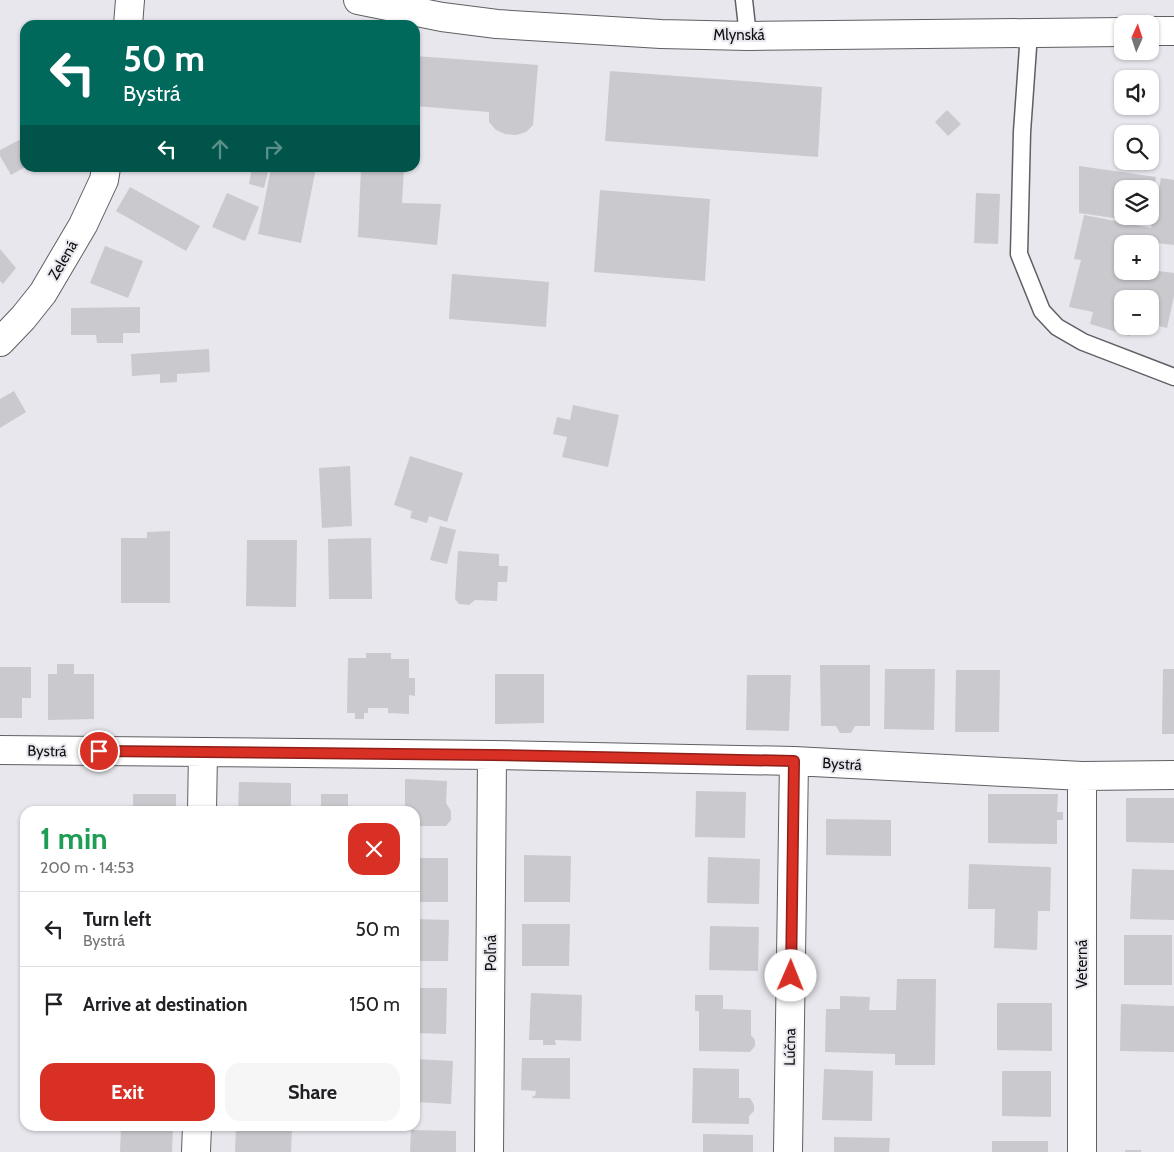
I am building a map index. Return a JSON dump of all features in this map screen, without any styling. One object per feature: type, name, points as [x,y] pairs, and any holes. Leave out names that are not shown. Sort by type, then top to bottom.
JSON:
[{"type":"street","points":[[128,20],[130,0]]},
{"type":"street","name":"Mlynská","points":[[372,1],[442,17],[497,24],[661,34],[748,36],[1114,32]]},
{"type":"street","points":[[1159,31],[1174,31]]},
{"type":"street","name":"Zelená","points":[[0,342],[44,293],[83,225],[104,180],[105,172]]},
{"type":"street","name":"Bystrá","points":[[0,750],[492,755],[794,761],[1082,776],[1174,775]]},
{"type":"street","points":[[202,806],[203,752]]},
{"type":"street","name":"Poľná","points":[[489,1152],[492,755]]},
{"type":"street","name":"Lúčna","points":[[788,1152],[794,761]]},
{"type":"street","name":"Veterná","points":[[1082,776],[1082,1152]]},
{"type":"street","points":[[196,1152],[197,1131]]},
{"type":"lane","points":[[744,0],[748,36]]},
{"type":"lane","points":[[1029,33],[1022,132],[1019,254],[1042,311],[1057,327],[1083,342],[1174,378]]},
{"type":"building","points":[[420,56],[538,65],[533,125],[526,132],[516,135],[505,134],[496,130],[489,122],[489,112],[420,106]]},
{"type":"building","points":[[610,71],[822,87],[818,157],[605,141]]},
{"type":"building","points":[[947,110],[961,124],[948,136],[935,122]]},
{"type":"building","points":[[20,140],[20,170],[11,175],[0,156],[0,150]]},
{"type":"building","points":[[1079,166],[1156,177],[1156,180],[1114,180],[1114,218],[1079,213]]},
{"type":"building","points":[[251,172],[268,172],[264,188],[249,184]]},
{"type":"building","points":[[270,172],[315,172],[301,243],[258,234]]},
{"type":"building","points":[[361,172],[404,172],[402,203],[441,204],[437,245],[358,237]]},
{"type":"building","points":[[1161,178],[1174,180],[1174,245],[1159,243],[1159,235],[1114,235],[1114,280],[1159,280],[1159,271],[1174,273],[1174,296],[1167,328],[1159,326],[1159,290],[1114,290],[1114,331],[1090,324],[1093,312],[1069,307],[1081,260],[1074,259],[1084,215],[1114,221],[1114,225],[1136,225],[1151,228],[1152,225],[1159,225],[1159,188]]},
{"type":"building","points":[[130,187],[200,226],[186,251],[116,211]]},
{"type":"building","points":[[600,190],[710,199],[705,281],[594,272]]},
{"type":"building","points":[[227,193],[259,207],[245,241],[212,227]]},
{"type":"building","points":[[976,193],[1000,194],[998,244],[974,243]]},
{"type":"building","points":[[105,246],[143,261],[128,298],[90,283]]},
{"type":"building","points":[[0,249],[16,268],[3,284],[0,281]]},
{"type":"building","points":[[452,274],[549,282],[546,327],[449,319]]},
{"type":"building","points":[[140,307],[140,333],[123,333],[123,343],[97,343],[96,335],[71,335],[71,308]]},
{"type":"building","points":[[209,349],[210,372],[177,374],[177,382],[160,383],[160,374],[132,376],[131,354]]},
{"type":"building","points":[[14,391],[26,412],[0,428],[0,399]]},
{"type":"building","points":[[573,405],[619,415],[608,467],[562,457],[567,437],[553,434],[557,417],[570,420]]},
{"type":"building","points":[[410,456],[463,473],[447,522],[429,516],[427,523],[410,518],[412,511],[394,505]]},
{"type":"building","points":[[350,466],[352,526],[322,528],[319,468]]},
{"type":"building","points":[[440,526],[456,530],[447,564],[430,560]]},
{"type":"building","points":[[170,531],[170,603],[121,603],[121,538],[147,538],[147,532]]},
{"type":"building","points":[[371,538],[372,599],[329,599],[328,539]]},
{"type":"building","points":[[247,540],[297,540],[296,607],[246,606]]},
{"type":"building","points":[[458,551],[499,554],[499,566],[508,566],[507,582],[498,582],[497,601],[475,600],[469,605],[459,604],[455,599]]},
{"type":"building","points":[[366,653],[391,653],[391,659],[409,659],[409,678],[415,678],[415,696],[409,695],[409,714],[388,713],[388,708],[368,708],[368,713],[364,713],[364,719],[355,719],[355,713],[347,713],[348,658],[366,658]]},
{"type":"building","points":[[57,664],[74,664],[74,674],[94,674],[94,719],[48,720],[48,674],[57,674]]},
{"type":"building","points":[[820,665],[870,665],[870,726],[855,726],[851,733],[840,733],[836,726],[821,726]]},
{"type":"building","points":[[0,667],[31,667],[31,698],[22,698],[22,718],[0,718]]},
{"type":"building","points":[[885,669],[935,669],[934,730],[884,729]]},
{"type":"building","points":[[1163,669],[1174,669],[1174,734],[1162,734]]},
{"type":"building","points":[[956,670],[1000,670],[999,732],[955,732]]},
{"type":"building","points":[[495,674],[544,674],[544,723],[495,724]]},
{"type":"building","points":[[747,675],[791,675],[789,731],[746,730]]},
{"type":"building","points":[[405,779],[447,781],[446,803],[451,811],[451,820],[446,826],[420,826],[420,806],[405,806]]},
{"type":"building","points":[[239,782],[291,783],[291,806],[238,806]]},
{"type":"building","points":[[696,791],[746,792],[745,838],[695,837]]},
{"type":"building","points":[[133,794],[176,794],[176,806],[133,806]]},
{"type":"building","points":[[321,794],[348,794],[348,806],[321,806]]},
{"type":"building","points":[[988,794],[1058,794],[1057,812],[1063,812],[1063,820],[1057,820],[1057,844],[988,843]]},
{"type":"building","points":[[1126,798],[1174,798],[1174,843],[1126,842]]},
{"type":"building","points":[[826,819],[891,820],[891,856],[826,855]]},
{"type":"building","points":[[524,855],[571,856],[570,902],[524,902]]},
{"type":"building","points":[[708,857],[760,859],[759,904],[707,903]]},
{"type":"building","points":[[420,858],[448,858],[448,902],[420,902]]},
{"type":"building","points":[[969,864],[1051,867],[1050,911],[1038,911],[1037,950],[994,948],[995,909],[968,909]]},
{"type":"building","points":[[1132,869],[1174,870],[1174,920],[1130,919]]},
{"type":"building","points":[[420,919],[449,920],[448,961],[420,961]]},
{"type":"building","points":[[522,924],[570,924],[569,966],[522,966]]},
{"type":"building","points":[[710,926],[759,927],[758,971],[709,970]]},
{"type":"building","points":[[1124,935],[1172,935],[1172,985],[1124,985]]},
{"type":"building","points":[[897,979],[936,979],[935,1065],[895,1065],[895,1054],[825,1052],[826,1009],[840,1009],[840,996],[870,997],[869,1010],[896,1010]]},
{"type":"building","points":[[420,988],[447,988],[446,1034],[420,1033]]},
{"type":"building","points":[[531,993],[582,995],[581,1041],[555,1040],[556,1045],[543,1045],[543,1040],[529,1040]]},
{"type":"building","points":[[695,995],[723,995],[723,1009],[751,1010],[751,1035],[755,1040],[755,1046],[750,1052],[699,1051],[699,1011],[695,1011]]},
{"type":"building","points":[[997,1003],[1052,1003],[1052,1051],[997,1050]]},
{"type":"building","points":[[1121,1004],[1174,1006],[1174,1052],[1120,1051]]},
{"type":"building","points":[[522,1058],[570,1058],[570,1099],[532,1098],[535,1096],[536,1091],[521,1090]]},
{"type":"building","points":[[420,1059],[453,1061],[451,1104],[420,1102]]},
{"type":"building","points":[[693,1068],[739,1069],[739,1098],[750,1098],[754,1105],[754,1111],[749,1116],[749,1124],[692,1123]]},
{"type":"building","points":[[824,1069],[873,1071],[872,1121],[822,1120]]},
{"type":"building","points":[[1002,1071],[1051,1071],[1051,1117],[1002,1116]]},
{"type":"building","points":[[121,1131],[173,1131],[172,1152],[120,1152]]},
{"type":"building","points":[[236,1131],[292,1131],[291,1152],[235,1152]]},
{"type":"building","points":[[411,1131],[456,1131],[456,1152],[410,1152]]},
{"type":"building","points":[[703,1134],[753,1135],[753,1152],[703,1152]]},
{"type":"building","points":[[834,1137],[890,1138],[889,1152],[834,1152]]},
{"type":"building","points":[[992,1141],[1048,1141],[1048,1152],[992,1152]]},
{"type":"building","points":[[1125,1150],[1141,1150],[1141,1152],[1125,1152]]},
{"type":"route","points":[[99,751],[492,755],[794,761],[791,976]]}]
